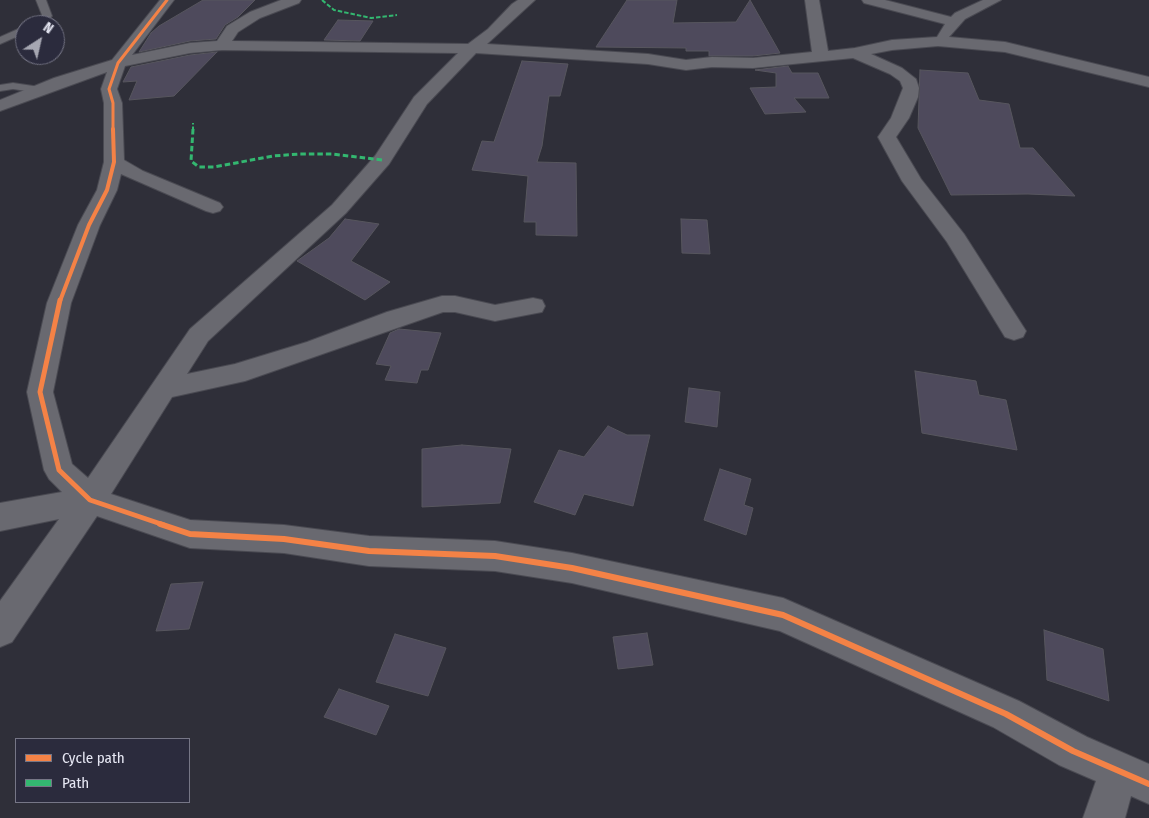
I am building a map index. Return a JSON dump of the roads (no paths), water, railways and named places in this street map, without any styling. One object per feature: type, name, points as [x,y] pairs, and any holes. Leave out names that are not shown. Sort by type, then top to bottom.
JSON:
[{"type":"street","points":[[167,0],[118,62],[110,89],[113,103],[114,162],[107,190],[89,225],[59,303],[40,392],[59,470],[90,500],[190,534],[284,539],[369,551],[495,556],[572,568],[783,615],[1006,714],[1073,751],[1134,777],[1104,818]]},
{"type":"street","points":[[222,45],[232,30],[255,15],[294,0]]},
{"type":"street","points":[[0,630],[90,500],[199,335],[230,304],[339,209],[382,160],[420,101],[471,50],[493,32],[517,7],[528,0]]},
{"type":"street","points":[[812,0],[812,11],[820,56]]},
{"type":"street","points":[[869,0],[953,22]]},
{"type":"street","points":[[938,41],[953,22],[994,0]]},
{"type":"street","points":[[0,106],[118,62],[190,48],[222,45],[471,50],[510,49],[648,59],[686,65],[712,62],[753,63],[855,53],[892,45],[938,41],[1006,47],[1146,83]]},
{"type":"street","points":[[855,53],[896,71],[908,79],[911,88],[909,97],[900,118],[887,137],[912,181],[956,239],[1014,331]]},
{"type":"street","points":[[114,162],[136,174],[212,207]]},
{"type":"street","points":[[162,389],[236,374],[316,348],[396,318],[442,304],[455,304],[495,312],[533,306]]},
{"type":"street","points":[[0,518],[90,500]]},
{"type":"lane","points":[[41,0],[47,15]]},
{"type":"lane","points":[[0,41],[15,34]]},
{"type":"lane","points":[[0,88],[13,86],[40,90]]}]
